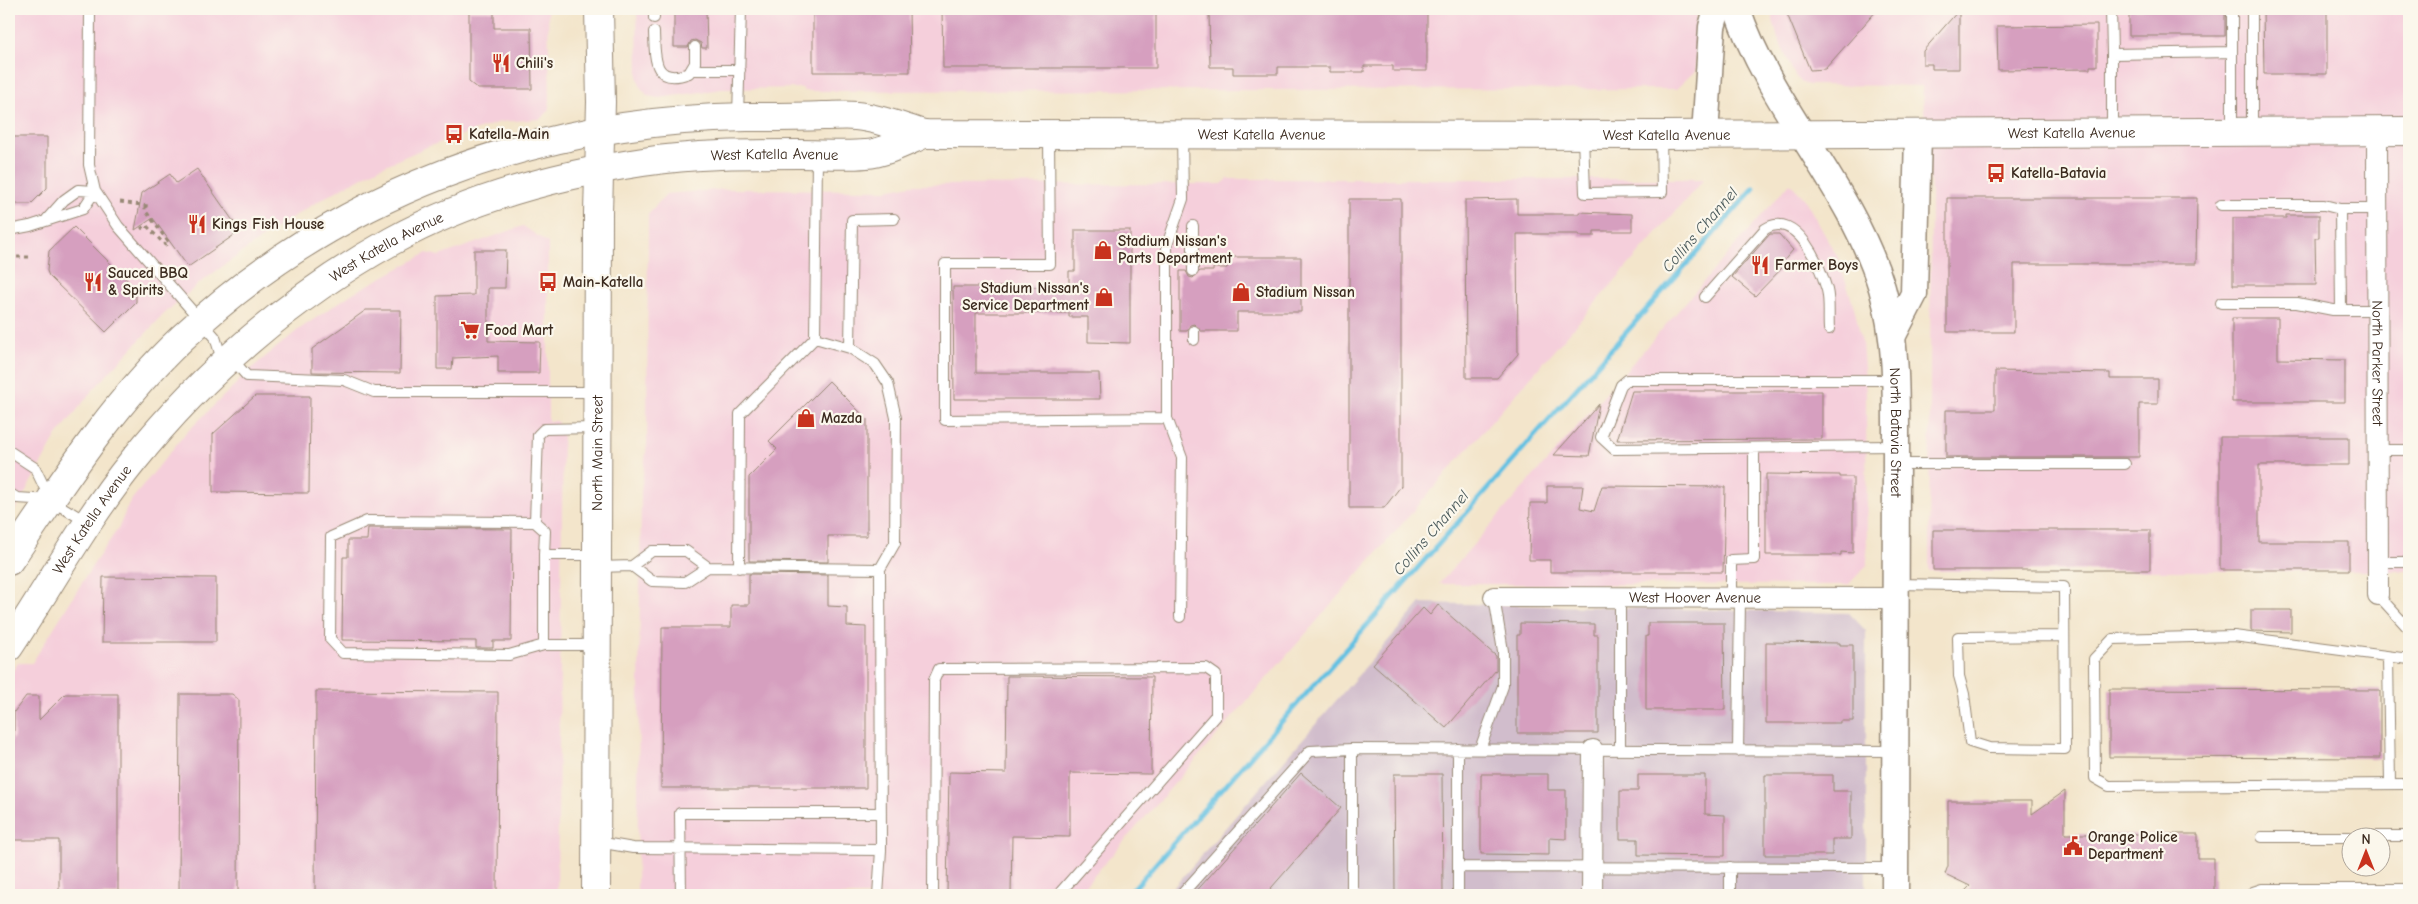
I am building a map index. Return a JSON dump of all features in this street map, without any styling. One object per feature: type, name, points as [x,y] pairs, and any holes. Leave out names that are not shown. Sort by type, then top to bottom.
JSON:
[{"type":"main road","name":"North Main Street","points":[[596,895],[600,9]]},
{"type":"main road","name":"West Katella Avenue","points":[[9,561],[50,500],[117,409],[149,372],[201,320],[240,288],[289,253],[346,219],[403,190],[497,154],[550,140],[600,131],[684,119],[857,116],[924,134],[1706,135],[2409,131]]},
{"type":"main road","name":"West Katella Avenue","points":[[9,647],[88,523],[149,442],[192,394],[227,361],[305,297],[394,240],[502,194],[599,170],[644,162],[726,154],[869,154],[924,134]]},
{"type":"street","points":[[1706,135],[1712,27],[1717,9]]},
{"type":"street","name":"North Batavia Street","points":[[1737,9],[1756,56],[1772,88],[1829,177],[1864,245],[1881,287],[1892,335],[1896,380],[1895,895]]},
{"type":"street","name":"North Parker Street","points":[[2377,131],[2378,596]]},
{"type":"street","points":[[1892,335],[1914,294],[1918,134]]},
{"type":"street","name":"West Hoover Avenue","points":[[1494,597],[1735,598],[1896,591]]},
{"type":"street","points":[[1592,895],[1593,750]]},
{"type":"lane","points":[[90,9],[89,164],[95,191],[118,226],[215,337],[227,361],[247,376],[344,380],[374,392],[597,392]]},
{"type":"lane","points":[[738,118],[741,9]]},
{"type":"lane","points":[[2111,9],[2112,133]]},
{"type":"lane","points":[[2232,9],[2232,52],[2242,132]]},
{"type":"lane","points":[[2242,132],[2252,9]]},
{"type":"lane","points":[[654,32],[656,66],[661,73],[671,77],[689,73],[695,63],[695,47]]},
{"type":"lane","points":[[2112,54],[2232,52]]},
{"type":"lane","points":[[691,70],[740,70]]},
{"type":"lane","points":[[1049,134],[1050,264],[945,264],[946,420],[1167,418]]},
{"type":"lane","points":[[1180,616],[1182,458],[1167,418],[1167,245],[1183,199],[1182,134]]},
{"type":"lane","points":[[1583,135],[1585,193],[1662,192],[1661,135]]},
{"type":"lane","points":[[739,568],[740,414],[816,338],[817,154]]},
{"type":"lane","points":[[46,220],[64,200],[78,190],[95,191]]},
{"type":"lane","points":[[9,230],[82,209],[95,191]]},
{"type":"lane","points":[[2221,204],[2324,205],[2340,209],[2377,209]]},
{"type":"lane","points":[[2340,209],[2341,310]]},
{"type":"lane","points":[[850,348],[852,220],[894,220]]},
{"type":"lane","points":[[1705,297],[1765,228],[1773,224],[1787,225],[1801,237],[1814,260],[1827,290],[1829,329]]},
{"type":"lane","points":[[1193,226],[1193,272]]},
{"type":"lane","points":[[2221,303],[2297,303],[2314,308],[2377,310]]},
{"type":"lane","points":[[816,338],[850,348],[876,364],[888,383],[896,418],[895,544],[880,570],[881,850],[878,895]]},
{"type":"lane","points":[[1896,380],[1627,380],[1621,384],[1601,437],[1614,449],[1754,448],[2125,464]]},
{"type":"lane","points":[[535,522],[538,435],[540,431],[544,429],[597,428]]},
{"type":"lane","points":[[1738,751],[1735,598],[1731,560],[1754,559],[1754,448]]},
{"type":"lane","points":[[2377,450],[2409,450]]},
{"type":"lane","points":[[9,451],[35,468],[50,500]]},
{"type":"lane","points":[[9,493],[17,498],[50,500],[88,523]]},
{"type":"lane","points":[[544,645],[545,531],[535,522],[367,521],[331,537],[330,639],[343,653],[509,655],[544,645],[597,645]]},
{"type":"lane","points":[[632,566],[652,551],[686,551],[708,567],[880,570]]},
{"type":"lane","points":[[544,555],[632,566],[652,581],[685,582],[708,567]]},
{"type":"lane","points":[[2378,562],[2409,562]]},
{"type":"lane","points":[[1896,591],[2064,587],[2065,749],[1989,748],[1970,742],[1964,694],[1959,676],[1958,637],[2064,636]]},
{"type":"lane","points":[[2378,596],[2409,629]]},
{"type":"lane","points":[[1480,750],[1503,686],[1503,651],[1494,597]]},
{"type":"lane","points":[[1620,598],[1620,750]]},
{"type":"lane","points":[[2409,659],[2234,636],[2113,639],[2094,659],[2095,778],[2109,786],[2409,784]]},
{"type":"lane","points":[[2388,656],[2390,784]]},
{"type":"lane","points":[[933,895],[934,680],[939,668],[1206,668],[1216,675],[1216,715],[1058,895]]},
{"type":"lane","points":[[1181,895],[1310,751],[1352,749],[1896,752]]},
{"type":"lane","points":[[1352,749],[1352,895]]},
{"type":"lane","points":[[1458,750],[1458,895]]},
{"type":"lane","points":[[681,895],[680,813],[881,813]]},
{"type":"lane","points":[[2390,836],[2409,836]]},
{"type":"lane","points":[[2262,837],[2340,837]]},
{"type":"lane","points":[[596,842],[632,848],[881,850]]},
{"type":"lane","points":[[1458,867],[1896,868]]},
{"type":"lane","points":[[1730,868],[1730,895]]},
{"type":"lane","points":[[2251,895],[2252,892],[2262,889],[2409,889]]},
{"type":"path","points":[[120,202],[147,206],[145,210],[169,243],[165,245],[146,225],[141,229]]},
{"type":"path","points":[[9,257],[32,257]]},
{"type":"shaded area","points":[[9,9],[548,9],[550,101],[548,112],[540,119],[500,122],[427,147],[379,168],[322,199],[277,227],[201,282],[164,314],[92,391],[56,437],[9,521]]},
{"type":"shaded area","points":[[637,9],[1696,9],[1696,70],[1676,89],[803,91],[803,88],[722,89],[659,98],[648,96],[641,88],[638,79]]},
{"type":"shaded area","points":[[1770,9],[2409,9],[2409,571],[1929,571],[1931,189],[1922,86],[1809,85],[1802,83],[1795,76],[1778,39]]},
{"type":"shaded area","points":[[1228,179],[1704,179],[1077,895],[637,895],[641,491],[647,444],[648,215],[666,194],[727,189],[887,190],[911,185],[1222,184]]},
{"type":"shaded area","points":[[1790,183],[1804,198],[1838,258],[1854,307],[1862,342],[1866,394],[1867,565],[1848,585],[1439,584]]},
{"type":"shaded area","points":[[523,226],[548,243],[548,421],[557,421],[563,437],[557,895],[9,895],[9,677],[18,663],[32,663],[119,527],[129,503],[184,435],[253,367],[298,330],[353,293],[427,253],[439,256]]},
{"type":"shaded area","points":[[1421,603],[1849,613],[1866,631],[1866,895],[1167,895]]},
{"type":"building","points":[[674,9],[706,9],[707,48],[702,48],[701,43],[695,40],[691,41],[688,47],[674,47]]},
{"type":"building","points":[[813,9],[909,9],[910,72],[813,72]]},
{"type":"building","points":[[942,9],[1156,9],[1156,68],[943,68]]},
{"type":"building","points":[[1209,9],[1427,9],[1427,71],[1393,71],[1393,66],[1364,66],[1364,72],[1330,72],[1330,67],[1278,67],[1278,74],[1233,74],[1233,67],[1210,67]]},
{"type":"building","points":[[1785,9],[1878,9],[1825,69],[1810,70]]},
{"type":"building","points":[[2129,9],[2225,9],[2225,36],[2129,36]]},
{"type":"building","points":[[2263,9],[2327,9],[2327,74],[2264,74]]},
{"type":"building","points":[[1959,10],[1959,69],[1932,69],[1932,64],[1923,64],[1923,51]]},
{"type":"building","name":"Chili's","points":[[469,11],[494,11],[494,28],[531,28],[532,89],[478,89],[469,82]]},
{"type":"building","points":[[2097,25],[2097,66],[2090,66],[2090,69],[1998,70],[1997,26]]},
{"type":"building","points":[[9,137],[47,137],[47,188],[31,204],[9,204]]},
{"type":"building","name":"Kings Fish House","points":[[197,169],[240,231],[188,267],[153,218],[135,230],[142,193],[170,174],[176,183]]},
{"type":"building","points":[[1947,198],[2197,198],[2196,264],[2014,264],[2014,332],[1947,332]]},
{"type":"building","points":[[1349,199],[1401,199],[1401,486],[1384,508],[1349,508]]},
{"type":"building","points":[[1517,199],[1517,214],[1579,214],[1579,212],[1632,214],[1632,231],[1594,231],[1594,236],[1579,236],[1579,234],[1517,234],[1518,354],[1497,378],[1466,378],[1465,200]]},
{"type":"building","points":[[2286,215],[2319,215],[2319,238],[2315,238],[2316,285],[2233,285],[2233,218],[2286,218]]},
{"type":"building","name":"Sauced BBQ & Spirits","points":[[74,227],[136,289],[136,302],[106,332],[49,276],[47,271],[49,251]]},
{"type":"building","points":[[1075,230],[1130,230],[1130,343],[1088,342],[1088,317],[1069,317],[1069,313],[976,313],[976,373],[1099,373],[1100,399],[954,399],[953,287],[1069,287],[1069,271],[1075,271]]},
{"type":"building","name":"Farmer Boys","points":[[1770,234],[1779,234],[1793,250],[1781,264],[1784,266],[1755,296],[1732,277]]},
{"type":"building","points":[[474,250],[506,250],[505,288],[488,288],[488,341],[540,342],[539,373],[498,373],[498,356],[453,358],[452,369],[437,369],[437,296],[474,295]]},
{"type":"building","name":"Stadium Nissan","points":[[1227,257],[1301,257],[1301,312],[1237,312],[1237,331],[1201,331],[1194,324],[1190,325],[1187,331],[1180,331],[1180,271],[1186,271],[1189,277],[1193,278],[1200,271],[1213,271],[1213,268],[1227,268]]},
{"type":"building","points":[[366,310],[401,310],[400,373],[312,372],[312,349]]},
{"type":"building","points":[[2232,318],[2278,318],[2278,359],[2345,360],[2345,402],[2232,402]]},
{"type":"building","points":[[1995,371],[2110,373],[2110,379],[2158,379],[2158,404],[2139,404],[2139,457],[1946,457],[1946,410],[1995,410]]},
{"type":"building","points":[[829,381],[867,419],[867,536],[828,536],[828,562],[749,561],[749,477],[777,449],[769,441]]},
{"type":"building","points":[[1632,391],[1822,391],[1822,439],[1617,440]]},
{"type":"building","points":[[255,396],[310,396],[309,493],[213,492],[213,434]]},
{"type":"building","points":[[1599,404],[1589,456],[1554,455]]},
{"type":"building","points":[[2220,437],[2349,437],[2349,465],[2259,465],[2259,542],[2349,542],[2349,570],[2220,570]]},
{"type":"building","points":[[1766,474],[1840,475],[1840,477],[1853,477],[1853,553],[1841,552],[1841,555],[1766,555]]},
{"type":"building","points":[[1547,486],[1583,486],[1580,508],[1594,511],[1602,486],[1725,487],[1723,572],[1550,572],[1550,560],[1529,560],[1530,503],[1547,503]]},
{"type":"building","points":[[368,528],[512,529],[511,641],[493,641],[493,648],[476,648],[476,641],[342,640],[343,557],[348,557],[348,540],[367,540]]},
{"type":"building","points":[[1933,530],[2150,530],[2150,570],[1933,570]]},
{"type":"building","points":[[749,574],[828,575],[828,606],[847,607],[847,626],[866,627],[866,788],[661,788],[662,627],[731,627],[731,605],[749,605]]},
{"type":"building","points":[[103,577],[216,578],[216,642],[102,642]]},
{"type":"building","points":[[1438,605],[1496,656],[1496,670],[1446,728],[1373,664],[1423,608],[1430,615]]},
{"type":"building","points":[[2251,610],[2291,610],[2291,632],[2251,631]]},
{"type":"building","points":[[1520,623],[1594,624],[1594,635],[1598,635],[1598,733],[1517,733],[1517,635],[1520,635]]},
{"type":"building","points":[[1648,623],[1724,623],[1725,710],[1646,710],[1646,636],[1648,636]]},
{"type":"building","points":[[1766,642],[1840,643],[1840,645],[1853,645],[1853,721],[1840,721],[1840,723],[1766,723]]},
{"type":"building","points":[[1007,676],[1152,677],[1151,774],[1070,773],[1070,837],[1012,836],[1011,895],[947,895],[949,772],[1006,773]]},
{"type":"building","points":[[2109,689],[2380,690],[2380,758],[2109,757]]},
{"type":"building","points":[[316,691],[498,692],[497,895],[315,895]]},
{"type":"building","points":[[65,694],[118,694],[118,895],[59,895],[59,840],[9,840],[9,743],[14,737],[14,712],[26,696],[39,696],[39,720]]},
{"type":"building","points":[[180,694],[232,694],[239,700],[238,895],[179,895]]},
{"type":"building","points":[[1301,773],[1341,808],[1265,895],[1193,895]]},
{"type":"building","points":[[1394,774],[1442,774],[1443,895],[1395,895]]},
{"type":"building","points":[[1481,774],[1548,774],[1548,790],[1566,790],[1566,839],[1549,838],[1549,855],[1481,854]]},
{"type":"building","points":[[1638,775],[1705,775],[1705,814],[1725,815],[1725,856],[1638,855],[1638,839],[1620,839],[1620,791],[1638,791]]},
{"type":"building","points":[[1765,775],[1833,775],[1833,791],[1851,791],[1851,839],[1832,839],[1832,855],[1765,855]]},
{"type":"building","name":"Orange Police Department","points":[[2065,791],[2065,834],[2198,834],[2198,858],[2214,858],[2214,895],[1961,895],[1970,886],[1945,874],[1948,866],[1948,801],[2032,801],[2032,814]]},
{"type":"waterway","name":"Collins Channel","points":[[1128,895],[1754,188]]},
{"type":"place","name":"Chili's","points":[[501,63]]},
{"type":"place","name":"Katella-Main","points":[[454,134]]},
{"type":"place","name":"Katella-Batavia","points":[[1996,173]]},
{"type":"place","name":"Kings Fish House","points":[[197,224]]},
{"type":"place","name":"Stadium Nissan's Parts Department","points":[[1103,250]]},
{"type":"place","name":"Farmer Boys","points":[[1760,265]]},
{"type":"place","name":"Sauced BBQ & Spirits","points":[[93,282]]},
{"type":"place","name":"Main-Katella","points":[[548,282]]},
{"type":"place","name":"Stadium Nissan","points":[[1241,292]]},
{"type":"place","name":"Stadium Nissan's Service Department","points":[[1104,297]]},
{"type":"place","name":"Food Mart","points":[[470,330]]},
{"type":"place","name":"Mazda","points":[[806,418]]},
{"type":"place","name":"Orange Police Department","points":[[2073,846]]}]
